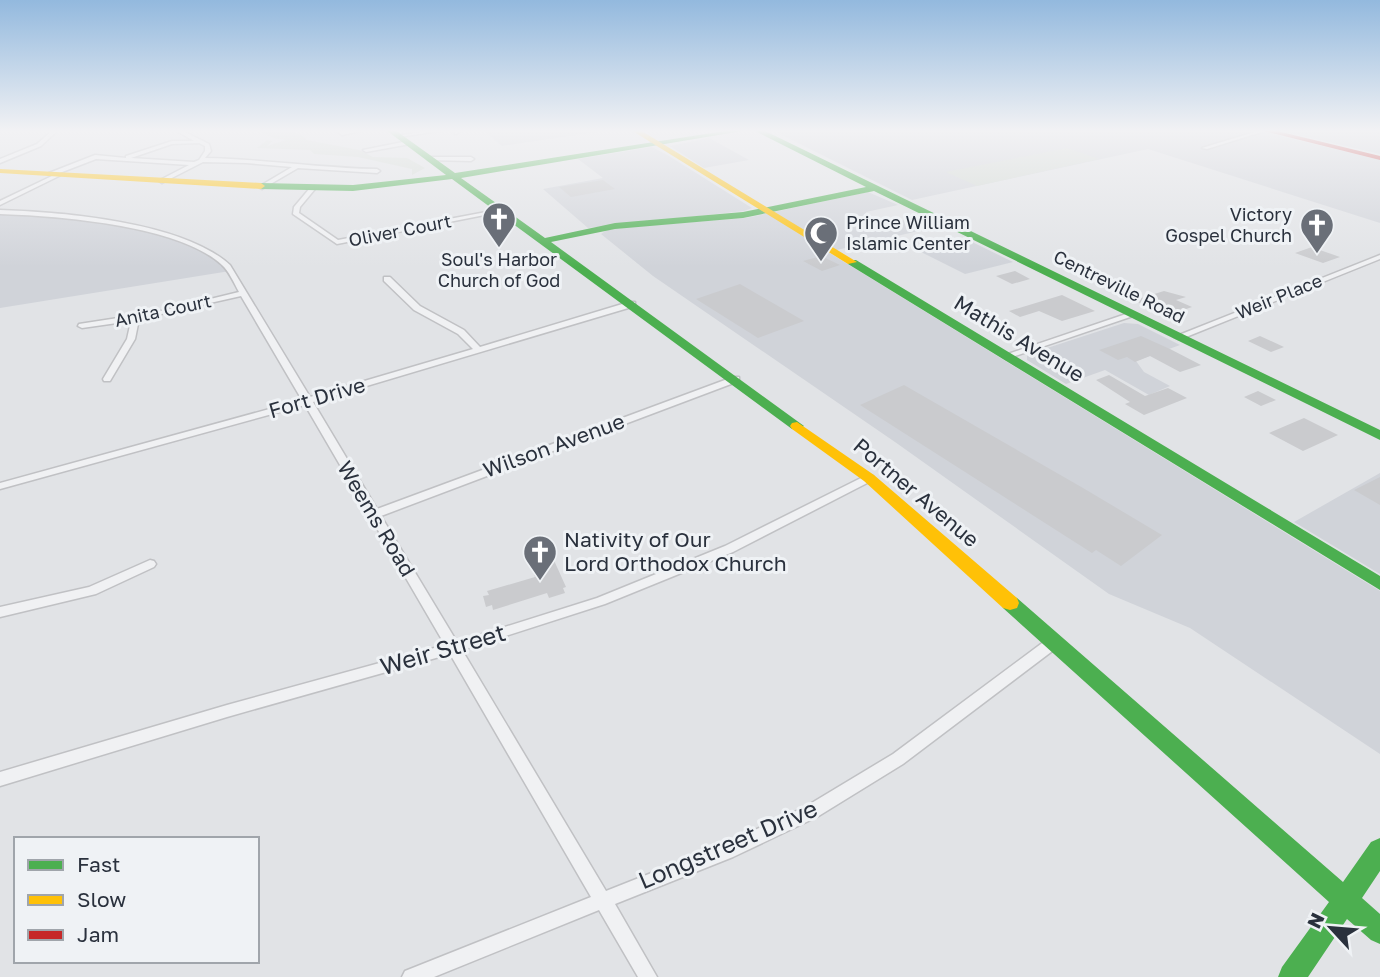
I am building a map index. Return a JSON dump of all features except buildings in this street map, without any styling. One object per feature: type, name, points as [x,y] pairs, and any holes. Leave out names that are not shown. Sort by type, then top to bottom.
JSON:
[{"type":"main road","points":[[80,176],[312,189],[389,185],[454,176]]},
{"type":"main road","name":"Portner Avenue","points":[[454,176],[869,478],[1380,931]]},
{"type":"main road","name":"Mathis Avenue","points":[[710,176],[1380,584]]},
{"type":"main road","name":"Centreville Road","points":[[849,176],[1380,436]]},
{"type":"main road","points":[[544,241],[615,226],[716,218],[767,210],[874,188]]},
{"type":"main road","points":[[1292,977],[1380,850]]},
{"type":"street","points":[[0,202],[53,176]]},
{"type":"street","points":[[162,181],[172,176]]},
{"type":"street","points":[[262,187],[281,176]]},
{"type":"street","name":"Oliver Court","points":[[312,189],[297,207],[296,214],[337,242],[502,211]]},
{"type":"street","name":"Weems Road","points":[[0,212],[112,222],[183,242],[221,259],[244,293],[648,977]]},
{"type":"street","name":"Weir Place","points":[[1178,337],[1380,257]]},
{"type":"street","points":[[387,279],[417,308],[461,332],[479,350]]},
{"type":"street","name":"Anita Court","points":[[82,326],[135,318],[244,293]]},
{"type":"street","name":"Fort Drive","points":[[0,486],[307,401],[632,304]]},
{"type":"street","points":[[1006,356],[1132,315]]},
{"type":"street","points":[[107,379],[131,339],[135,318]]},
{"type":"street","name":"Wilson Avenue","points":[[373,515],[736,379]]},
{"type":"street","name":"Weir Street","points":[[0,779],[227,711],[454,648],[601,601],[729,549],[869,478]]},
{"type":"street","points":[[0,612],[103,587],[150,564]]},
{"type":"street","name":"Longstreet Drive","points":[[411,977],[727,850],[811,812],[898,759],[1054,642]]},
{"type":"shaded area","points":[[600,176],[700,176],[752,208],[588,228],[543,189],[603,178]]},
{"type":"shaded area","points":[[863,176],[1025,176],[912,200]]},
{"type":"shaded area","points":[[954,176],[1024,176],[977,186]]},
{"type":"shaded area","points":[[1231,176],[1380,176],[1380,223]]},
{"type":"shaded area","points":[[868,192],[898,205],[866,212],[867,222],[875,227],[921,216],[940,226],[828,252],[1380,591],[1380,754],[1190,628],[1109,594],[895,442],[653,276],[601,234],[607,230],[629,227],[746,218]]},
{"type":"shaded area","points":[[0,212],[129,225],[215,254],[230,271],[0,308]]},
{"type":"shaded area","points":[[964,238],[1013,262],[965,274],[917,250]]},
{"type":"shaded area","points":[[1124,323],[1138,324],[1180,345],[1136,361],[1144,372],[1170,386],[1149,395],[1105,370],[1066,384],[1027,360],[1027,356],[1032,353]]},
{"type":"shaded area","points":[[1380,473],[1380,574],[1294,522]]},
{"type":"traffic: fast","points":[[453,176],[797,426]]},
{"type":"traffic: fast","points":[[261,186],[353,188],[457,176]]},
{"type":"traffic: fast","points":[[850,176],[1380,436]]},
{"type":"traffic: fast","points":[[544,241],[615,226],[743,215],[874,188]]},
{"type":"traffic: fast","points":[[852,262],[1380,584]]},
{"type":"traffic: fast","points":[[1010,603],[1380,931]]},
{"type":"traffic: fast","points":[[1292,977],[1380,850]]},
{"type":"traffic: slow","points":[[80,176],[261,186]]},
{"type":"traffic: slow","points":[[710,176],[852,262]]},
{"type":"traffic: slow","points":[[797,426],[869,478],[1010,603]]},
{"type":"place","name":"Soul's Harbor Church of God","points":[[499,249]]},
{"type":"place","name":"Victory Gospel Church","points":[[1317,255]]},
{"type":"place","name":"Prince William Islamic Center","points":[[821,263]]},
{"type":"place","name":"Nativity of Our Lord Orthodox Church","points":[[540,582]]}]
